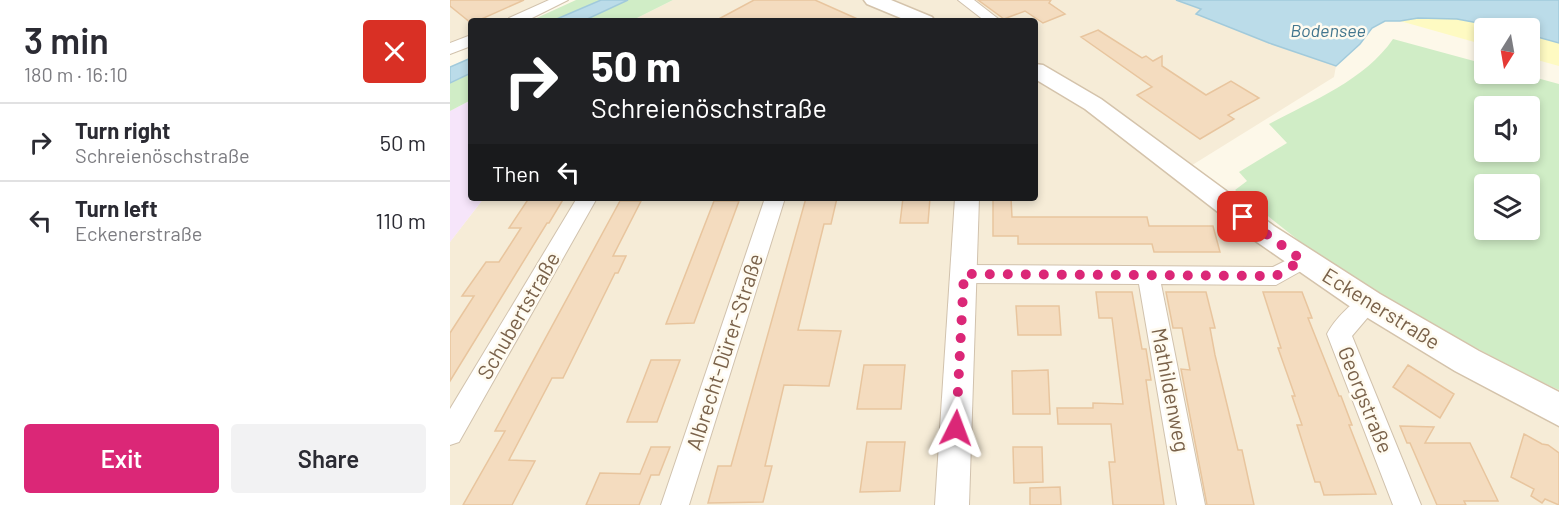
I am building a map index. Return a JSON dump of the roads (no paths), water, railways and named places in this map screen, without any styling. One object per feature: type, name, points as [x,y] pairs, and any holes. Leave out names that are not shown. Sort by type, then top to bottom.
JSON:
[{"type":"main road","points":[[874,0],[918,18]]},
{"type":"main road","name":"Eckenerstraße","points":[[1038,72],[1093,104],[1302,260],[1467,361],[1559,410]]},
{"type":"street","points":[[521,18],[561,0]]},
{"type":"street","points":[[965,0],[990,18]]},
{"type":"street","points":[[450,49],[468,41]]},
{"type":"street","name":"Schubertstraße","points":[[450,433],[585,201]]},
{"type":"street","name":"Albrecht-Dürer-Straße","points":[[675,505],[774,201]]},
{"type":"street","points":[[952,505],[967,201]]},
{"type":"street","points":[[964,274],[1276,276],[1302,260]]},
{"type":"street","name":"Mathildenweg","points":[[1148,275],[1191,505]]},
{"type":"street","name":"Georgstraße","points":[[1369,303],[1339,334],[1407,505]]},
{"type":"water","points":[[601,0],[628,0],[589,18],[559,18]]},
{"type":"water","name":"Bodensee","points":[[1176,0],[1559,0],[1559,43],[1540,38],[1540,18],[1474,18],[1474,22],[1457,19],[1418,18],[1385,21],[1372,28],[1360,44],[1336,66],[1196,14],[1201,9]]},
{"type":"water","points":[[468,59],[468,74],[450,83],[450,67]]}]
